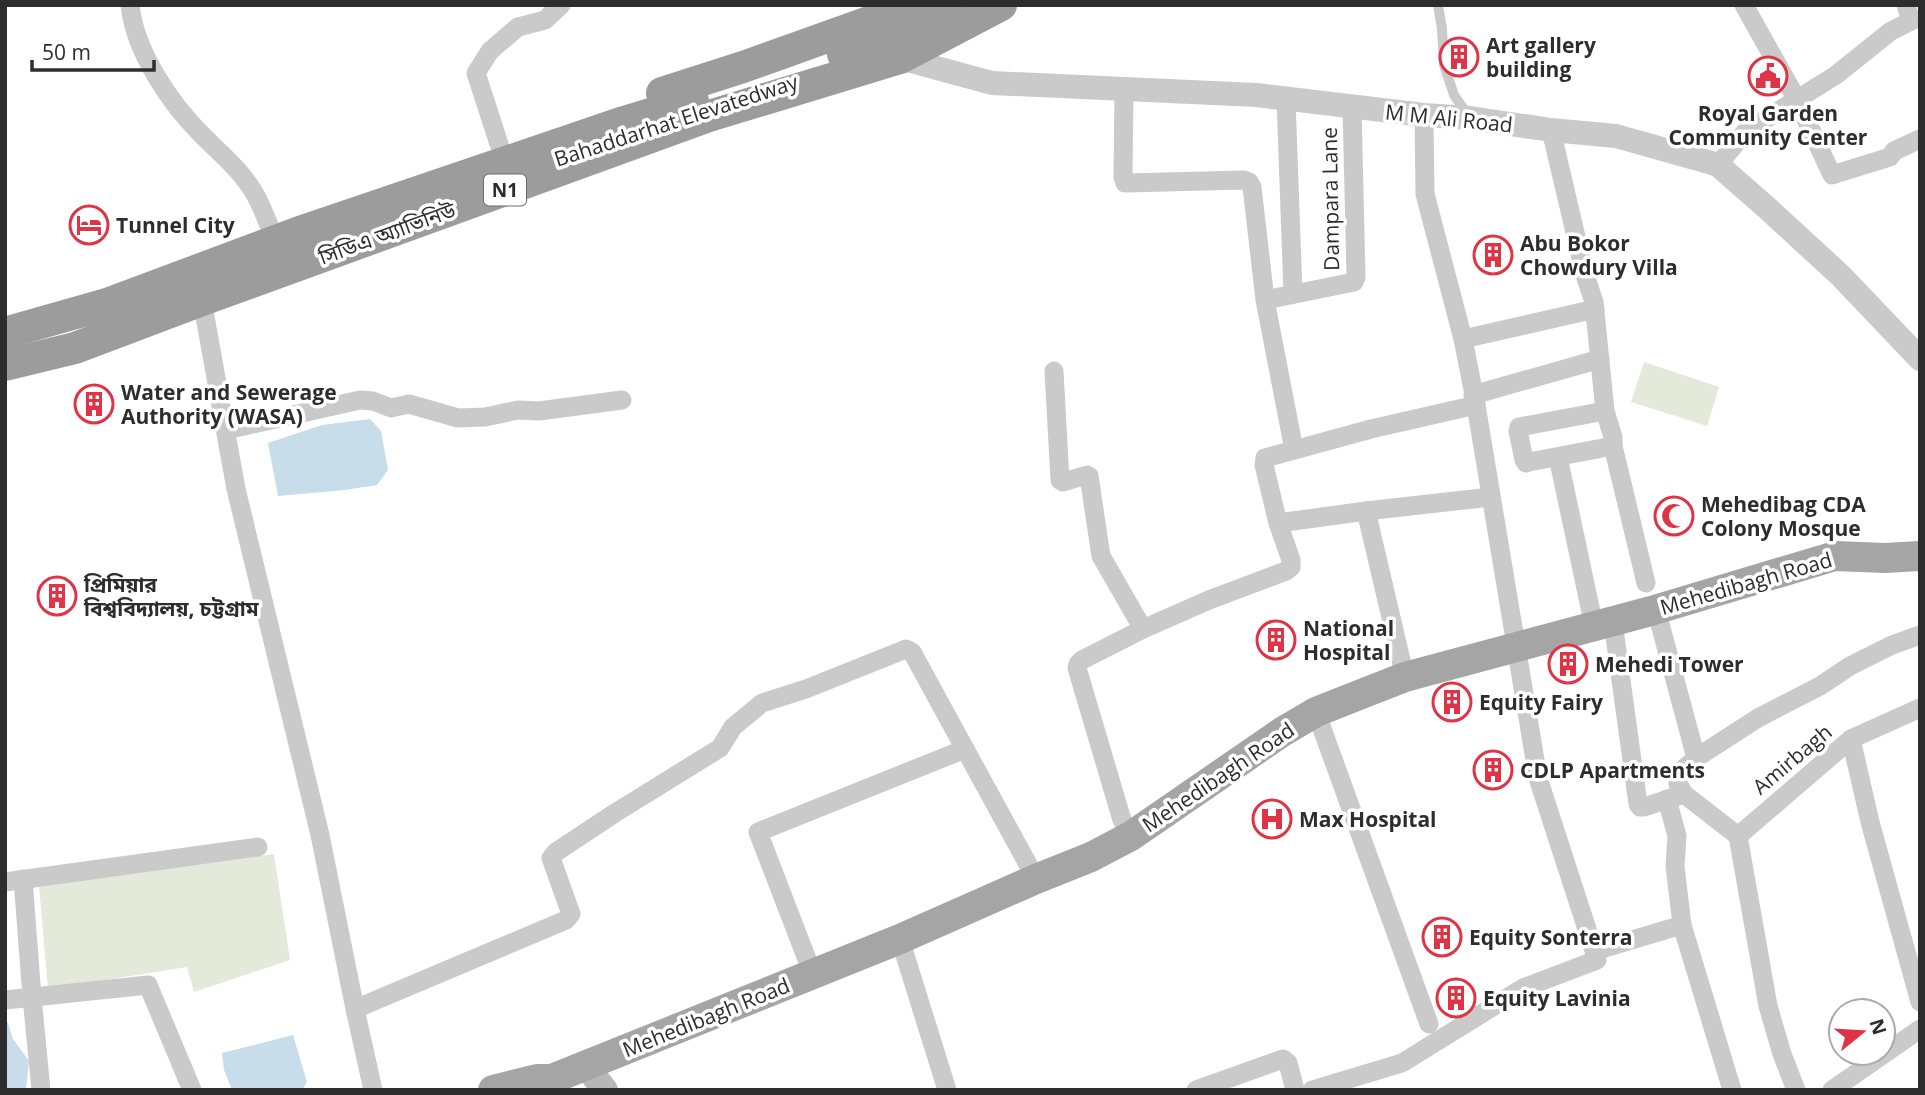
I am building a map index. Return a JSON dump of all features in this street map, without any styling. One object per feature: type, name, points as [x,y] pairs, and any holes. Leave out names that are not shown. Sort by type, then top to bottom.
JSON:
[{"type":"highway","name":"N1","points":[[5,316],[63,301],[499,144],[743,67],[916,5]]},
{"type":"highway","name":"Bahaddarhat Elevatedway","points":[[5,333],[107,304],[298,233],[624,122],[876,44],[957,5]]},
{"type":"highway","name":"Bahaddarhat Elevatedway","points":[[188,298],[315,243],[628,132],[873,59],[985,5]]},
{"type":"highway","name":"সিডিএ অ্যাভিনিউ","points":[[7,365],[75,348],[188,298],[241,286],[709,116],[906,60],[1001,5]]},
{"type":"highway","points":[[906,60],[1021,5]]},
{"type":"main road","points":[[1835,555],[1907,539],[1920,539]]},
{"type":"main road","name":"Mehedibagh Road","points":[[493,1090],[537,1079],[549,1084],[584,1065],[813,975],[1091,857],[1131,836],[1282,732],[1316,712],[1405,677],[1604,624],[1651,596],[1835,555],[1885,558],[1920,556]]},
{"type":"main road","points":[[584,1065],[605,1090]]},
{"type":"street","points":[[130,5],[132,21],[150,66],[177,107],[232,163],[256,195],[269,225]]},
{"type":"street","points":[[499,144],[476,73],[491,51],[518,27],[545,20],[561,5]]},
{"type":"street","points":[[1744,5],[1796,98],[1832,175],[1890,157],[1895,151],[1920,139]]},
{"type":"street","points":[[1718,165],[1745,132],[1836,75],[1891,31],[1911,21],[1906,5]]},
{"type":"street","name":"M M Ali Road","points":[[906,60],[992,83],[1255,95],[1616,136],[1718,165],[1841,276],[1919,356]]},
{"type":"street","points":[[1124,89],[1125,183],[1244,180],[1252,187],[1265,300],[1294,450]]},
{"type":"street","points":[[1286,99],[1293,294]]},
{"type":"street","name":"Dampara Lane","points":[[1265,300],[1354,282],[1352,107]]},
{"type":"street","points":[[1312,1090],[1402,1063],[1523,988],[1597,959],[1538,778],[1475,400],[1463,339],[1425,194],[1424,115]]},
{"type":"street","points":[[1551,130],[1595,309],[1605,411],[1613,446],[1696,758]]},
{"type":"street","points":[[188,298],[226,430],[236,489],[320,835],[373,1090]]},
{"type":"street","points":[[1463,339],[1595,309]]},
{"type":"street","points":[[1131,836],[1122,820],[1078,664],[1143,629],[1291,567],[1264,465],[1265,458],[1475,400],[1600,359]]},
{"type":"street","points":[[1054,371],[1060,480],[1067,482],[1089,476],[1101,556],[1143,629]]},
{"type":"street","points":[[226,430],[360,400],[373,401],[391,408],[409,404],[458,418],[485,417],[518,410],[563,409],[622,400]]},
{"type":"street","points":[[1605,411],[1519,427],[1524,460],[1526,463],[1613,446]]},
{"type":"street","points":[[1558,457],[1604,624],[1638,804],[1644,807],[1676,797],[1738,836],[1768,1006],[1782,1055],[1796,1090]]},
{"type":"street","points":[[1278,523],[1491,497]]},
{"type":"street","points":[[1366,511],[1405,677]]},
{"type":"street","points":[[1732,1090],[1682,925],[1675,866],[1678,774],[1696,758],[1758,718],[1820,686],[1850,666],[1892,645],[1920,635]]},
{"type":"street","points":[[355,1009],[566,920],[571,914],[551,858],[556,852],[720,748],[733,727],[753,708],[909,649],[1036,879]]},
{"type":"street","name":"Amirbagh","points":[[1738,836],[1851,739],[1920,708]]},
{"type":"street","points":[[1316,712],[1429,1024]]},
{"type":"street","points":[[1851,739],[1870,822],[1920,1002]]},
{"type":"street","points":[[813,975],[758,832],[965,749]]},
{"type":"street","points":[[41,1090],[32,997],[14,881],[258,847]]},
{"type":"street","points":[[1595,951],[1682,925]]},
{"type":"street","points":[[900,939],[947,1090]]},
{"type":"street","points":[[5,1000],[148,985],[192,1090]]},
{"type":"street","points":[[1832,1090],[1920,1029]]},
{"type":"street","points":[[1196,1090],[1283,1059],[1288,1063],[1295,1090]]},
{"type":"lane","points":[[1438,5],[1444,65],[1454,95],[1470,118]]},
{"type":"green space","points":[[1644,362],[1719,387],[1707,426],[1631,402]]},
{"type":"green space","points":[[274,854],[290,960],[194,992],[187,967],[48,989],[39,886]]},
{"type":"water","points":[[370,419],[381,431],[388,470],[377,485],[278,496],[268,443],[322,425]]},
{"type":"water","points":[[5,1022],[29,1061],[26,1090],[5,1090]]},
{"type":"water","points":[[293,1035],[307,1082],[302,1090],[232,1090],[224,1070],[222,1053]]},
{"type":"place","name":"Art gallery building","points":[[1459,57]]},
{"type":"place","name":"Royal Garden Community Center","points":[[1768,76]]},
{"type":"place","name":"Tunnel City","points":[[89,225]]},
{"type":"place","name":"Abu Bokor Chowdury Villa","points":[[1493,255]]},
{"type":"place","name":"Water and Sewerage Authority (WASA)","points":[[94,404]]},
{"type":"place","name":"Mehedibag CDA Colony Mosque","points":[[1674,516]]},
{"type":"place","name":"প্রিমিয়ার বিশ্ববিদ্যালয়, চট্টগ্রাম","points":[[57,596]]},
{"type":"place","name":"National Hospital","points":[[1276,640]]},
{"type":"place","name":"Mehedi Tower","points":[[1568,664]]},
{"type":"place","name":"Equity Fairy","points":[[1452,702]]},
{"type":"place","name":"CDLP Apartments","points":[[1493,770]]},
{"type":"place","name":"Max Hospital","points":[[1272,819]]},
{"type":"place","name":"Equity Sonterra","points":[[1442,937]]},
{"type":"place","name":"Equity Lavinia","points":[[1456,998]]}]
